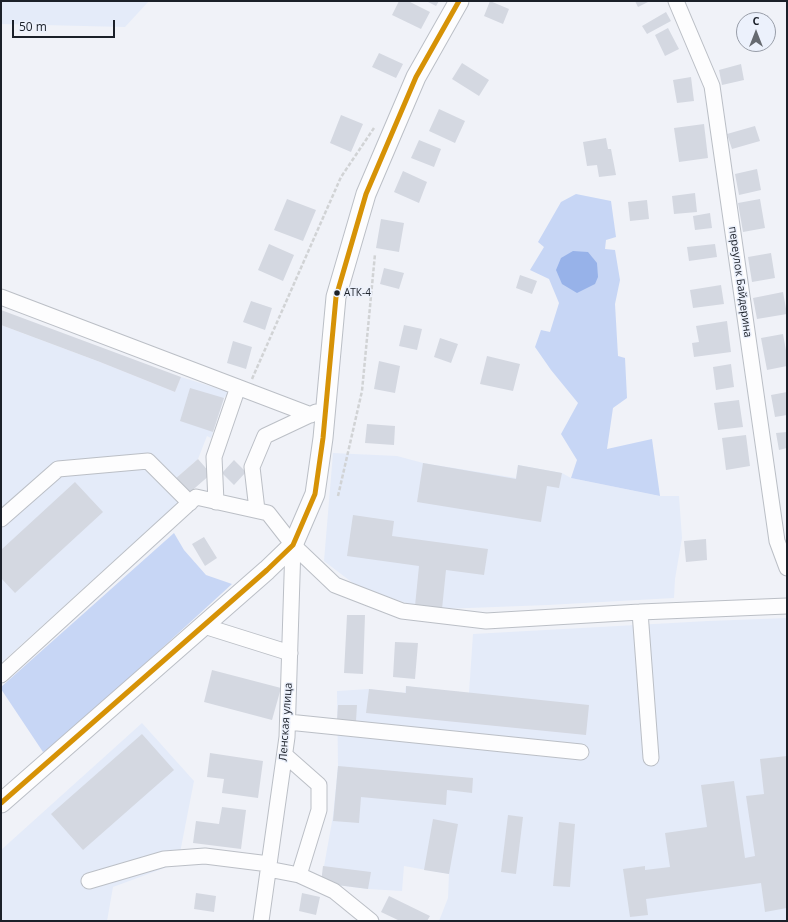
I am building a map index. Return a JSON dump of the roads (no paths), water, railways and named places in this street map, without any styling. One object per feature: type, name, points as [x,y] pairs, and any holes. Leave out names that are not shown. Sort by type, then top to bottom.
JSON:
[{"type":"main road","points":[[1,803],[204,626],[293,545],[315,494],[318,411],[336,297],[366,194],[416,77],[459,1]]},
{"type":"street","name":"переулок Байдерина","points":[[676,1],[712,86],[777,541],[787,568]]},
{"type":"street","points":[[1,297],[243,389],[318,411]]},
{"type":"street","points":[[216,502],[214,457],[243,389]]},
{"type":"street","points":[[257,510],[252,467],[265,436],[318,411]]},
{"type":"street","points":[[1,519],[58,469],[148,461],[190,503]]},
{"type":"street","points":[[1,675],[196,497],[268,512],[293,545],[335,585],[402,611],[486,621],[640,612],[787,606]]},
{"type":"street","name":"Ленская улица","points":[[261,921],[285,755],[288,722],[293,545]]},
{"type":"street","points":[[640,612],[651,758]]},
{"type":"street","points":[[204,626],[290,653]]},
{"type":"street","points":[[288,722],[581,752]]},
{"type":"street","points":[[285,755],[319,785],[319,810],[299,876]]},
{"type":"street","points":[[89,881],[164,859],[205,856],[269,866],[299,876],[334,891],[371,921]]},
{"type":"water","points":[[573,251],[588,252],[597,263],[598,277],[595,284],[577,293],[562,284],[556,270],[561,258]]},
{"type":"place","name":"АТК-4","points":[[337,293]]}]
